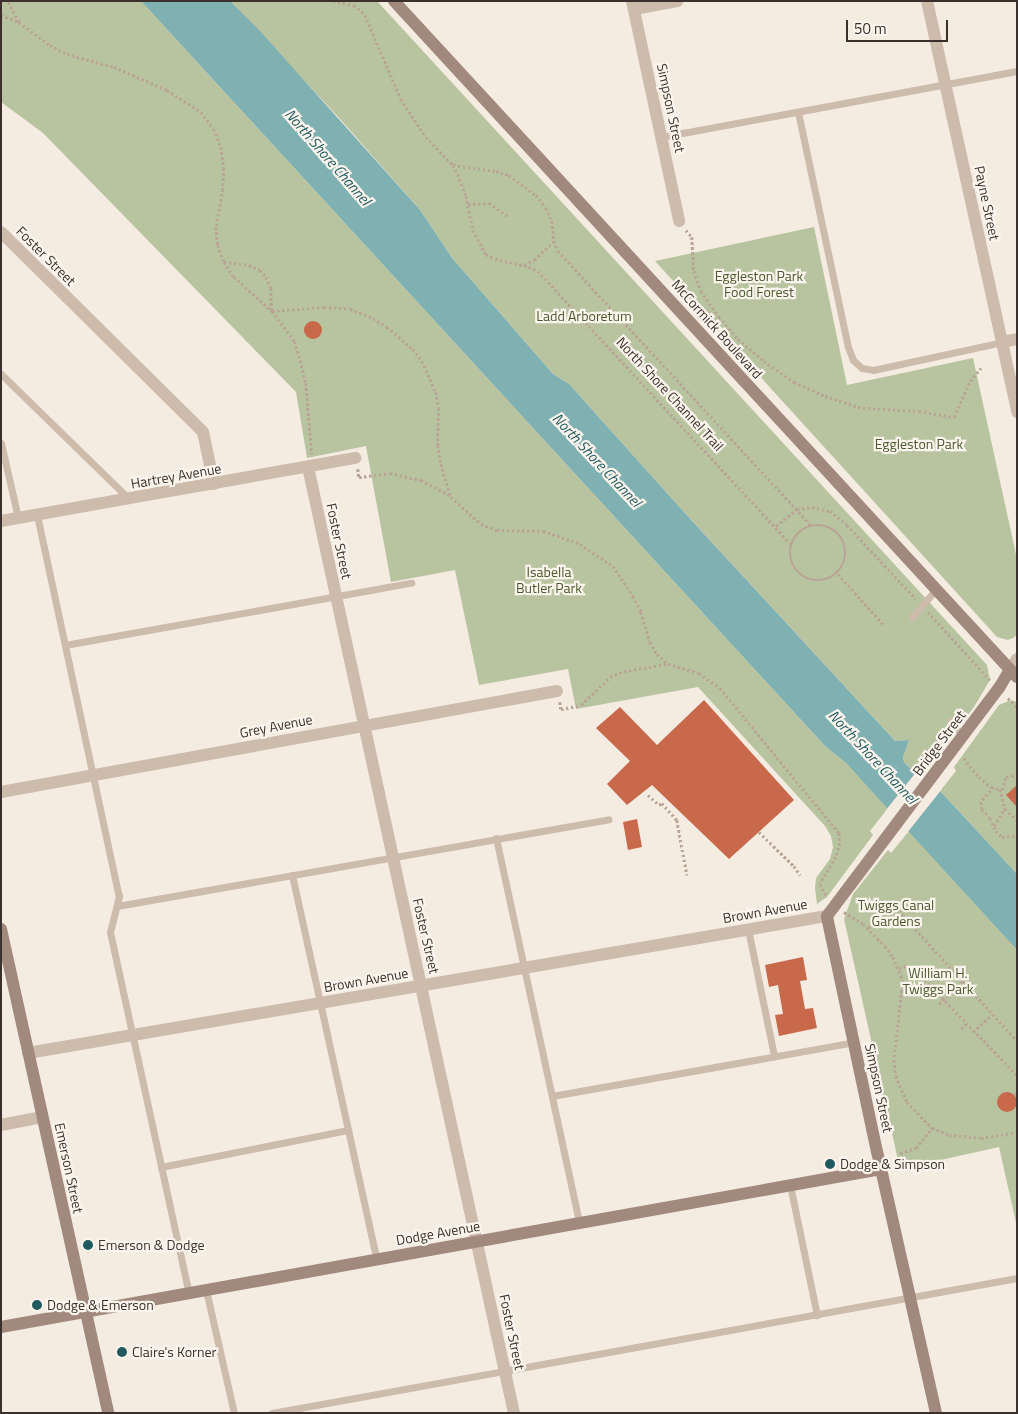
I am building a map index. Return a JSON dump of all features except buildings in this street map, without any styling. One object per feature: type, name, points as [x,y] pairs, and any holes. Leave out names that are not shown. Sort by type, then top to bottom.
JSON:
[{"type":"street","name":"McCormick Boulevard","points":[[394,1],[936,590],[1014,669]]},
{"type":"street","points":[[633,5],[677,1]]},
{"type":"street","name":"Payne Street","points":[[927,1],[1017,412]]},
{"type":"street","name":"Simpson Street","points":[[633,5],[679,221]]},
{"type":"street","name":"Foster Street","points":[[1,232],[203,432],[214,484]]},
{"type":"street","points":[[1002,342],[1017,339]]},
{"type":"street","name":"Hartrey Avenue","points":[[1,521],[355,458]]},
{"type":"street","name":"Foster Street","points":[[308,467],[514,1413]]},
{"type":"street","name":"Bridge Street","points":[[827,916],[881,842],[1014,669]]},
{"type":"street","name":"Grey Avenue","points":[[1,792],[557,691]]},
{"type":"street","name":"Simpson Street","points":[[827,916],[936,1413]]},
{"type":"street","name":"Brown Avenue","points":[[28,1053],[827,916]]},
{"type":"street","name":"Emerson Street","points":[[1,929],[108,1413]]},
{"type":"street","points":[[1,1125],[42,1117]]},
{"type":"street","name":"Dodge Avenue","points":[[1,1327],[881,1169]]},
{"type":"lane","points":[[662,138],[1017,71]]},
{"type":"lane","points":[[798,112],[852,360],[862,368],[874,370],[1002,342]]},
{"type":"lane","points":[[1,374],[129,499]]},
{"type":"lane","points":[[1,443],[18,518]]},
{"type":"lane","points":[[37,515],[119,896],[110,932],[188,1293]]},
{"type":"lane","points":[[65,646],[411,583]]},
{"type":"lane","points":[[912,616],[936,590]]},
{"type":"lane","points":[[950,721],[963,736]]},
{"type":"lane","points":[[116,906],[608,819]]},
{"type":"lane","points":[[496,838],[580,1223]]},
{"type":"lane","points":[[292,874],[377,1260]]},
{"type":"lane","points":[[748,929],[774,1056]]},
{"type":"lane","points":[[552,1096],[854,1042]]},
{"type":"lane","points":[[161,1167],[348,1130]]},
{"type":"lane","points":[[790,1186],[817,1315]]},
{"type":"lane","points":[[272,1413],[1017,1278]]},
{"type":"lane","points":[[206,1290],[234,1413]]},
{"type":"path","points":[[8,1],[19,22]]},
{"type":"path","name":"North Shore Channel Trail","points":[[333,1],[354,5],[365,15],[401,99],[426,137],[454,165],[462,183],[473,230],[486,254],[495,259],[524,265],[538,271],[791,544]]},
{"type":"path","points":[[1,15],[19,22],[50,45],[67,54],[114,67],[188,102],[201,112],[214,129],[221,147],[223,188],[216,227],[218,245],[224,262],[234,277],[272,311],[295,341],[306,383],[313,457],[308,467]]},
{"type":"path","name":"North Shore Channel Trail","points":[[454,165],[496,171],[522,183],[546,208],[552,222],[554,241],[558,251],[811,525]]},
{"type":"path","points":[[467,204],[488,203],[498,207],[509,217]]},
{"type":"path","points":[[679,221],[692,237],[694,271],[701,291],[719,317],[738,339],[764,361],[794,382],[825,396],[863,408],[919,410],[954,418],[970,381],[981,368]]},
{"type":"path","points":[[524,265],[534,260],[554,241]]},
{"type":"path","points":[[224,262],[249,265],[260,270],[271,288],[272,311]]},
{"type":"path","points":[[272,311],[324,307],[350,309],[373,318],[413,349],[422,361],[436,392],[439,408],[438,445],[441,464],[451,497]]},
{"type":"path","points":[[355,458],[359,477],[376,473],[404,475],[433,485],[451,497],[481,524],[497,530],[543,531],[580,544],[613,566],[641,612],[650,642],[657,654],[668,664]]},
{"type":"path","points":[[776,526],[797,510],[812,507],[830,511],[847,525],[989,680]]},
{"type":"path","points":[[811,525],[830,527],[843,539],[847,558],[838,574],[821,582],[802,577],[791,562],[791,544],[796,535],[811,525]]},
{"type":"path","points":[[838,574],[885,626]]},
{"type":"path","points":[[557,691],[561,709],[581,705],[610,677],[624,671],[668,664],[699,672],[720,688],[839,833],[840,843],[836,857],[820,884],[825,895]]},
{"type":"path","points":[[1011,700],[1017,707]]},
{"type":"path","points":[[964,758],[979,777],[1000,790],[1005,808],[1017,820]]},
{"type":"path","points":[[1000,790],[1002,790],[1006,776],[1017,774]]},
{"type":"path","points":[[994,787],[981,802],[982,809],[1002,837],[1017,835]]},
{"type":"path","points":[[648,795],[659,806],[662,803],[677,820],[686,875]]},
{"type":"path","points":[[994,826],[1005,808]]},
{"type":"path","points":[[759,832],[794,866],[800,875]]},
{"type":"path","points":[[868,928],[892,903],[1017,1041]]},
{"type":"path","points":[[847,914],[868,928],[885,946],[899,969],[903,992],[894,1045],[896,1076],[907,1102],[932,1128],[949,1135],[965,1138],[1017,1132]]},
{"type":"path","points":[[899,969],[905,966],[914,969],[973,1032],[1017,1075]]},
{"type":"path","points":[[939,1004],[963,981]]},
{"type":"path","points":[[973,1032],[992,1014]]},
{"type":"path","points":[[961,1029],[966,1024]]},
{"type":"path","points":[[1014,1095],[1017,1092]]},
{"type":"path","points":[[900,1152],[916,1148],[932,1128]]},
{"type":"green space","name":"Isabella Butler Park","points":[[1,1],[141,1],[826,747],[846,763],[888,808],[870,831],[873,835],[827,897],[817,904],[816,878],[830,859],[833,847],[831,836],[825,826],[698,687],[576,709],[568,669],[479,685],[455,570],[391,582],[366,446],[307,458],[296,392],[43,133],[1,102]]},
{"type":"green space","name":"Ladd Arboretum","points":[[230,1],[377,1],[987,665],[990,680],[974,707],[939,752],[935,748],[915,773],[904,762],[903,757],[909,740],[895,741],[692,521],[569,384],[553,374],[452,258],[420,210],[340,119]]},
{"type":"green space","name":"Eggleston Park","points":[[814,227],[847,385],[973,358],[1017,559],[1017,635],[1013,638],[1008,640],[997,637],[655,261]]},
{"type":"green space","points":[[1011,700],[1017,702],[1017,874],[940,791],[956,771],[954,767],[999,705]]},
{"type":"green space","name":"William H. Twiggs Park","points":[[909,831],[1017,950],[1017,1227],[999,1147],[900,1169],[844,919],[853,894],[888,850],[891,853]]},
{"type":"water","name":"North Shore Channel","points":[[141,1],[230,1],[260,31],[420,210],[452,258],[553,374],[569,384],[692,521],[895,741],[909,740],[903,757],[904,762],[915,773],[940,791],[1017,874],[1017,950],[846,763],[826,747]]},
{"type":"pier","points":[[917,771],[942,789],[907,833],[886,810]]},
{"type":"place","name":"Dodge & Simpson","points":[[830,1164]]},
{"type":"place","name":"Emerson & Dodge","points":[[88,1245]]},
{"type":"place","name":"Dodge & Emerson","points":[[37,1305]]},
{"type":"place","name":"Claire's Korner","points":[[122,1352]]},
{"type":"park label","name":"Eggleston Park Food Forest","points":[[759,284]]},
{"type":"park label","name":"Twiggs Canal Gardens","points":[[896,914]]}]
